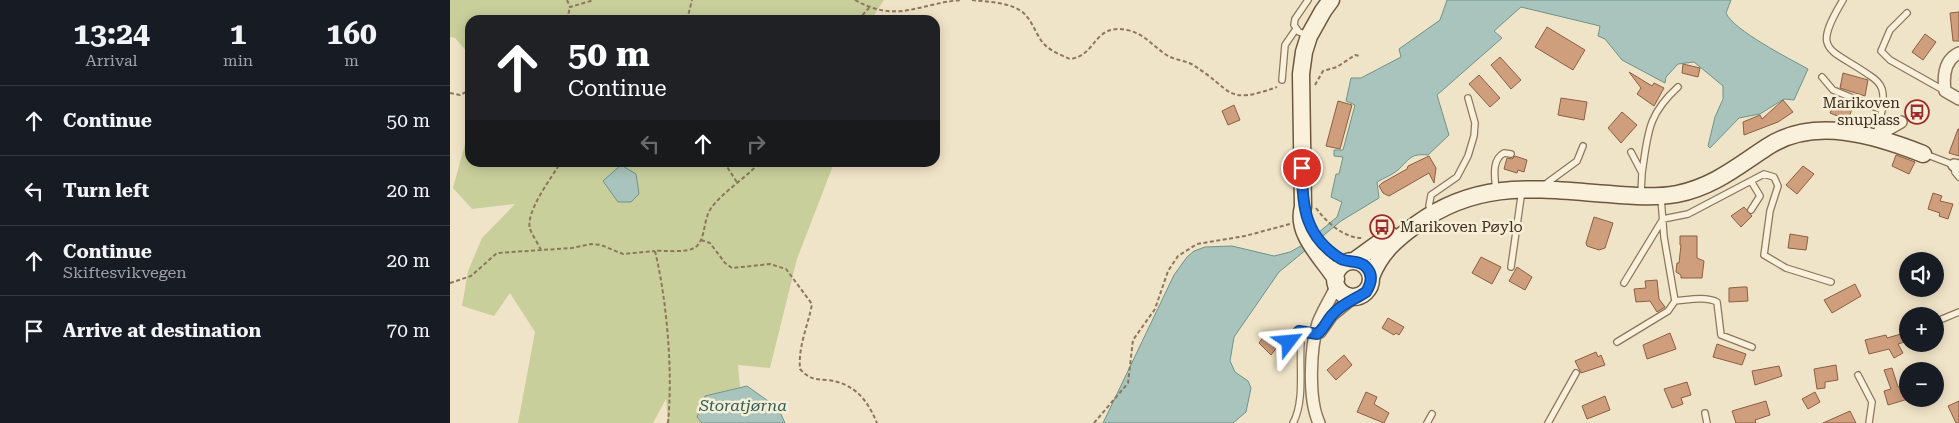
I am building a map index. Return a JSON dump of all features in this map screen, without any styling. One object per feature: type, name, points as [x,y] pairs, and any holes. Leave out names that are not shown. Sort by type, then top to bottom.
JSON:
[{"type":"main road","points":[[1331,0],[1302,32],[1303,207],[1306,211],[1307,221],[1316,237],[1340,269],[1342,293],[1354,297],[1366,292],[1383,252],[1429,215],[1466,199],[1496,190],[1544,189],[1640,196],[1679,194],[1713,182],[1768,146],[1794,134],[1820,130],[1875,137],[1923,154]]},
{"type":"main road","points":[[1340,269],[1402,225],[1419,215],[1429,215]]},
{"type":"main road","points":[[1340,269],[1364,265],[1371,278]]},
{"type":"street","points":[[1959,53],[1950,60],[1945,70],[1945,91],[1959,99]]},
{"type":"street","points":[[1875,137],[1901,122]]},
{"type":"street","points":[[1319,423],[1316,416],[1312,378],[1318,325],[1340,269]]},
{"type":"street","points":[[1317,334],[1322,330],[1332,314],[1354,297]]},
{"type":"lane","points":[[1282,80],[1285,45],[1302,32],[1295,19],[1308,0]]},
{"type":"lane","points":[[1842,0],[1828,25],[1827,44],[1834,54],[1860,69],[1880,86],[1883,102],[1875,137]]},
{"type":"lane","points":[[1907,13],[1890,30],[1881,51],[1890,60],[1945,91]]},
{"type":"lane","points":[[1822,77],[1833,90],[1882,110]]},
{"type":"lane","points":[[1640,196],[1649,124],[1659,105],[1678,86]]},
{"type":"lane","points":[[1429,215],[1431,195],[1457,177],[1472,142],[1475,124],[1468,98]]},
{"type":"lane","points":[[1544,189],[1547,183],[1577,161],[1581,156],[1583,146]]},
{"type":"lane","points":[[1631,152],[1642,173]]},
{"type":"lane","points":[[1496,190],[1495,167],[1497,160],[1504,153],[1510,154]]},
{"type":"lane","points":[[1923,154],[1957,165],[1955,172],[1959,178]]},
{"type":"lane","points":[[1624,284],[1663,219],[1688,214],[1760,175],[1770,174],[1774,177],[1778,186],[1770,211],[1764,255],[1786,268],[1831,282]]},
{"type":"lane","points":[[1751,181],[1760,196],[1752,210]]},
{"type":"lane","points":[[1617,342],[1668,311],[1675,301],[1661,196]]},
{"type":"lane","points":[[1510,267],[1521,197]]},
{"type":"lane","points":[[1675,301],[1712,299],[1717,302],[1720,335],[1752,347]]},
{"type":"lane","points":[[1944,318],[1959,312]]},
{"type":"lane","points":[[1293,423],[1297,413],[1300,385],[1300,343],[1291,340],[1299,331],[1304,330],[1317,334]]},
{"type":"lane","points":[[1548,423],[1576,372]]},
{"type":"lane","points":[[1858,375],[1872,402],[1869,423]]},
{"type":"lane","points":[[1706,413],[1707,423]]},
{"type":"lane","points":[[1427,423],[1432,414]]},
{"type":"path","points":[[567,0],[570,7],[568,15]]},
{"type":"path","points":[[570,7],[594,0]]},
{"type":"path","points":[[688,15],[692,0]]},
{"type":"path","points":[[855,0],[869,8],[886,12],[910,11],[932,4],[962,0]]},
{"type":"path","points":[[932,4],[933,0]]},
{"type":"path","points":[[972,0],[1007,5],[1020,10],[1028,16],[1044,43],[1058,54],[1070,59],[1085,54],[1102,33],[1111,29],[1127,30],[1144,36],[1167,56],[1192,64],[1236,96],[1251,96],[1280,86],[1282,80]]},
{"type":"path","points":[[863,15],[869,8]]},
{"type":"path","points":[[1313,90],[1323,71],[1337,67],[1355,55],[1360,56]]},
{"type":"path","points":[[450,93],[460,95],[465,92]]},
{"type":"path","points":[[541,250],[530,228],[532,210],[558,167]]},
{"type":"path","points":[[727,167],[738,184]]},
{"type":"path","points":[[450,283],[471,276],[497,253],[572,248],[591,244],[601,245],[624,254],[688,250],[696,247],[701,240],[704,222],[712,207],[755,167]]},
{"type":"path","points":[[1094,423],[1128,383],[1133,340],[1156,309],[1168,271],[1178,256],[1197,244],[1245,236],[1307,221],[1344,234]]},
{"type":"path","points":[[701,240],[710,243],[725,263],[732,268],[770,264],[786,270],[812,304],[810,318],[804,330],[800,369],[813,380],[842,384],[857,390],[864,396],[877,423]]},
{"type":"path","points":[[655,251],[664,287],[670,402],[668,423]]},
{"type":"green space","points":[[450,0],[884,0],[874,15],[465,15],[465,49],[455,38],[450,37]]},
{"type":"green space","points":[[465,144],[465,167],[832,167],[797,259],[770,368],[738,365],[740,387],[705,396],[697,417],[702,423],[668,423],[666,399],[653,423],[518,423],[535,332],[510,293],[494,316],[462,306],[468,271],[482,238],[515,204],[472,209],[453,188]]},
{"type":"water","points":[[1447,0],[1731,0],[1726,13],[1739,28],[1808,69],[1794,100],[1784,99],[1760,114],[1739,118],[1710,148],[1708,146],[1715,117],[1723,99],[1723,86],[1694,62],[1678,64],[1666,77],[1665,83],[1622,60],[1605,39],[1598,36],[1600,26],[1521,7],[1494,31],[1502,38],[1437,95],[1449,135],[1428,155],[1413,156],[1396,172],[1377,182],[1379,198],[1341,221],[1279,272],[1234,337],[1230,361],[1235,372],[1248,381],[1251,388],[1246,412],[1233,423],[1103,423],[1174,275],[1187,257],[1194,251],[1205,247],[1232,246],[1274,256],[1290,252],[1306,243],[1337,217],[1342,202],[1331,197],[1336,174],[1339,174],[1343,157],[1334,156],[1334,150],[1343,150],[1355,105],[1346,101],[1351,78],[1361,78],[1401,57],[1399,49],[1440,20]]},
{"type":"water","points":[[619,167],[624,167],[636,174],[639,194],[631,202],[618,202],[603,181]]},
{"type":"water","name":"Storatjørna","points":[[747,386],[778,408],[785,423],[702,423],[697,417],[705,396]]},
{"type":"building","points":[[1959,12],[1959,41],[1953,41],[1950,13]]},
{"type":"building","points":[[1547,27],[1585,50],[1573,70],[1535,47]]},
{"type":"building","points":[[1925,34],[1936,42],[1923,60],[1912,52]]},
{"type":"building","points":[[1500,57],[1521,80],[1511,89],[1491,65]]},
{"type":"building","points":[[1683,64],[1700,68],[1698,77],[1682,73]]},
{"type":"building","points":[[1629,72],[1652,86],[1654,83],[1664,88],[1654,106],[1637,94],[1641,88]]},
{"type":"building","points":[[1843,73],[1868,80],[1865,96],[1840,88]]},
{"type":"building","points":[[1479,75],[1500,98],[1490,107],[1469,84]]},
{"type":"building","points":[[1561,98],[1587,102],[1584,120],[1558,115]]},
{"type":"building","points":[[1783,100],[1793,112],[1778,122],[1744,135],[1743,122],[1760,115],[1762,119]]},
{"type":"building","points":[[1338,101],[1352,105],[1340,149],[1326,146]]},
{"type":"building","points":[[1835,102],[1852,109],[1848,120],[1830,113]]},
{"type":"building","points":[[1234,105],[1240,120],[1228,125],[1222,111]]},
{"type":"building","points":[[1622,112],[1637,125],[1621,143],[1608,128]]},
{"type":"building","points":[[1959,129],[1959,156],[1949,153]]},
{"type":"building","points":[[1896,155],[1915,162],[1909,174],[1892,166]]},
{"type":"building","points":[[1429,156],[1436,168],[1434,183],[1429,173],[1389,196],[1383,193],[1379,186],[1382,183],[1407,169],[1408,166]]},
{"type":"building","points":[[1515,156],[1527,160],[1524,172],[1518,170],[1517,173],[1504,169],[1507,158],[1512,159]]},
{"type":"building","points":[[1803,166],[1814,174],[1797,194],[1786,185]]},
{"type":"building","points":[[1933,193],[1942,196],[1940,201],[1953,204],[1948,219],[1939,216],[1940,213],[1928,209]]},
{"type":"building","points":[[1744,207],[1752,216],[1741,227],[1731,216]]},
{"type":"building","points":[[1594,217],[1613,223],[1605,248],[1599,250],[1587,246],[1586,243]]},
{"type":"building","points":[[1790,234],[1808,237],[1806,250],[1788,248]]},
{"type":"building","points":[[1680,236],[1697,236],[1697,258],[1704,261],[1702,278],[1681,278],[1681,275],[1676,272],[1681,245]]},
{"type":"building","points":[[1481,257],[1501,267],[1492,284],[1472,273]]},
{"type":"building","points":[[1517,267],[1532,277],[1525,290],[1509,281]]},
{"type":"building","points":[[1657,280],[1659,299],[1665,307],[1657,312],[1650,301],[1636,302],[1634,289],[1646,288],[1645,281]]},
{"type":"building","points":[[1855,284],[1861,296],[1832,313],[1824,300]]},
{"type":"building","points":[[1747,287],[1748,301],[1729,302],[1729,288]]},
{"type":"building","points":[[1388,318],[1404,327],[1399,335],[1396,333],[1394,335],[1382,328]]},
{"type":"building","points":[[1267,332],[1281,342],[1271,355],[1259,343]]},
{"type":"building","points":[[1670,333],[1676,349],[1647,359],[1643,345]]},
{"type":"building","points":[[1886,335],[1887,338],[1899,335],[1899,352],[1903,353],[1894,358],[1889,349],[1869,354],[1865,340]]},
{"type":"building","points":[[1717,344],[1746,354],[1742,365],[1713,357]]},
{"type":"building","points":[[1596,352],[1598,357],[1601,355],[1605,365],[1581,373],[1575,361]]},
{"type":"building","points":[[1344,355],[1352,365],[1336,380],[1327,370]]},
{"type":"building","points":[[1836,365],[1838,380],[1825,382],[1825,388],[1817,389],[1814,369]]},
{"type":"building","points":[[1779,366],[1782,376],[1755,385],[1752,371]]},
{"type":"building","points":[[1892,368],[1899,387],[1899,402],[1888,405],[1884,391],[1891,389],[1884,370]]},
{"type":"building","points":[[1687,382],[1691,395],[1681,398],[1683,404],[1672,408],[1664,389]]},
{"type":"building","points":[[1366,392],[1377,397],[1374,404],[1389,413],[1384,423],[1357,412]]},
{"type":"building","points":[[1815,392],[1820,402],[1808,409],[1802,399]]},
{"type":"building","points":[[1605,396],[1610,410],[1587,419],[1582,406]]},
{"type":"building","points":[[1766,401],[1770,415],[1755,420],[1756,423],[1736,423],[1732,411]]},
{"type":"building","points":[[1959,401],[1959,423],[1956,423],[1948,406]]},
{"type":"building","points":[[1850,411],[1856,423],[1823,423]]},
{"type":"place","name":"Marikoven snuplass","points":[[1917,112]]},
{"type":"place","name":"Marikoven Pøylo","points":[[1382,227]]},
{"type":"route","points":[[1289,342],[1299,331],[1304,330],[1317,334],[1322,330],[1332,314],[1354,297],[1366,292],[1371,281],[1371,275],[1364,265],[1354,261],[1348,262],[1339,257],[1326,249],[1316,237],[1310,227],[1306,211],[1303,207],[1302,168]]}]
